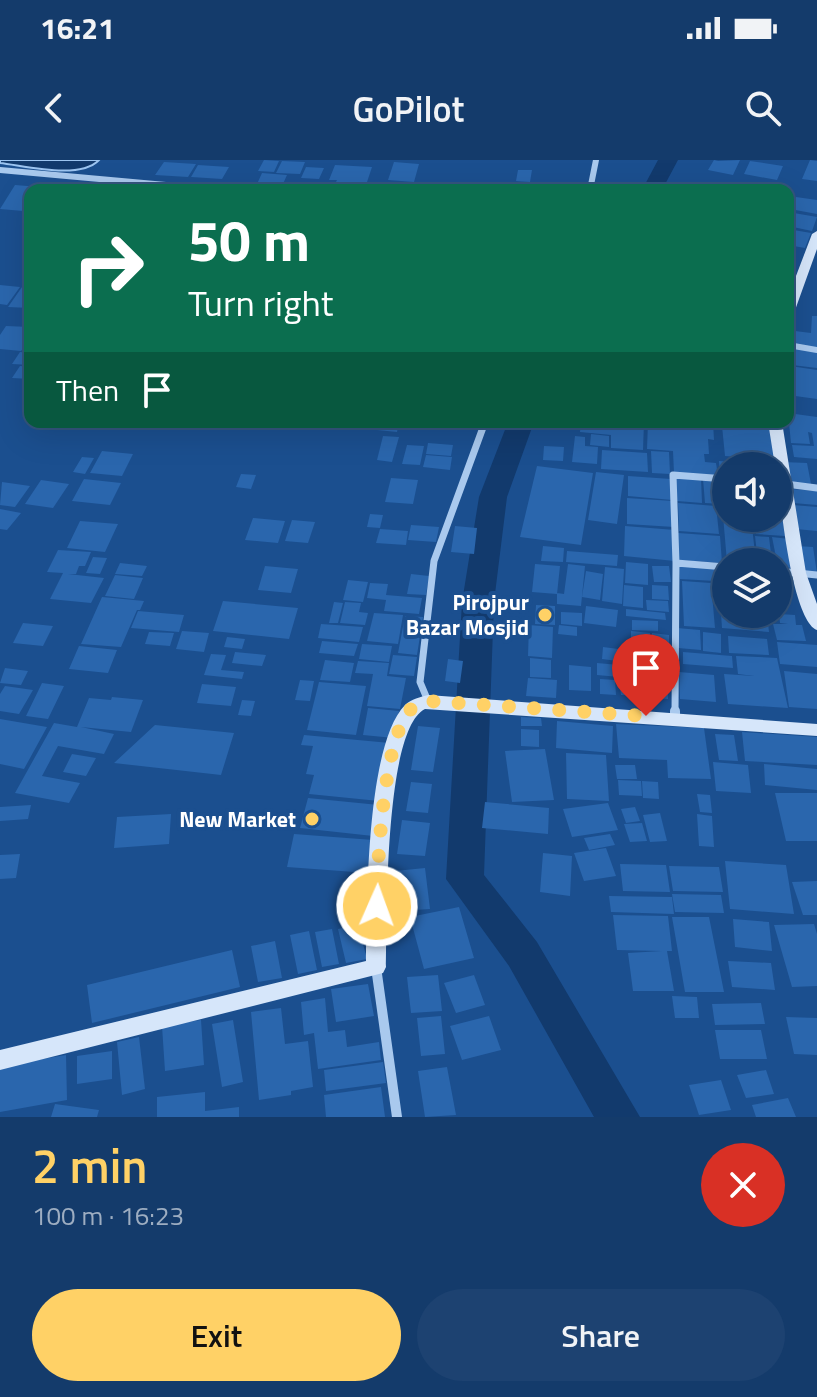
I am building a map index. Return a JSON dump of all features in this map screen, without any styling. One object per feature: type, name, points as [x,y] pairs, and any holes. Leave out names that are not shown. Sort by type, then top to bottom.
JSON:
[{"type":"street","points":[[591,184],[596,160]]},
{"type":"street","points":[[0,170],[155,184]]},
{"type":"street","points":[[794,297],[817,234]]},
{"type":"street","points":[[794,346],[817,350]]},
{"type":"street","points":[[428,701],[420,682],[434,561],[483,428]]},
{"type":"street","points":[[775,428],[777,452]]},
{"type":"street","points":[[675,718],[673,475],[712,478]]},
{"type":"street","points":[[792,485],[817,488]]},
{"type":"street","points":[[790,532],[798,573],[817,625]]},
{"type":"street","points":[[676,563],[712,566]]},
{"type":"street","points":[[792,572],[817,575]]},
{"type":"street","points":[[397,1117],[376,967],[377,876],[385,793],[398,730],[411,708],[428,701],[817,730]]},
{"type":"street","points":[[0,1060],[376,967]]},
{"type":"water","points":[[0,160],[99,160],[90,166],[66,171],[0,163]]},
{"type":"building","points":[[264,160],[279,161],[274,172],[258,171]]},
{"type":"building","points":[[714,160],[740,160],[733,175],[708,170]]},
{"type":"building","points":[[810,160],[817,161],[817,181],[802,179]]},
{"type":"building","points":[[282,161],[305,162],[300,174],[276,173]]},
{"type":"building","points":[[750,161],[783,166],[777,180],[744,174]]},
{"type":"building","points":[[164,162],[196,164],[188,177],[155,175]]},
{"type":"building","points":[[394,162],[419,164],[414,182],[388,180]]},
{"type":"building","points":[[198,165],[229,167],[222,179],[191,177]]},
{"type":"building","points":[[335,165],[372,167],[367,182],[353,182],[372,184],[335,184],[337,180],[329,180]]},
{"type":"building","points":[[306,167],[324,168],[319,179],[301,178]]},
{"type":"building","points":[[518,170],[532,170],[530,182],[516,181]]},
{"type":"building","points":[[262,173],[287,175],[283,184],[257,184]]},
{"type":"building","points":[[15,185],[24,186],[23,211],[0,209]]},
{"type":"building","points":[[796,197],[817,200],[817,214],[794,210]]},
{"type":"building","points":[[794,213],[817,217],[812,231],[794,227]]},
{"type":"building","points":[[794,230],[811,233],[805,248],[794,246]]},
{"type":"building","points":[[0,285],[20,287],[7,305],[0,304]]},
{"type":"building","points":[[22,287],[24,287],[24,308],[8,307]]},
{"type":"building","points":[[812,316],[817,316],[817,348],[794,345],[795,331],[811,333]]},
{"type":"building","points":[[6,326],[24,327],[24,348],[21,351],[0,349],[0,335]]},
{"type":"building","points":[[794,348],[817,351],[817,368],[794,365]]},
{"type":"building","points":[[20,352],[24,352],[24,365],[12,364]]},
{"type":"building","points":[[20,366],[24,366],[24,379],[12,378]]},
{"type":"building","points":[[794,367],[817,370],[817,399],[794,396]]},
{"type":"building","points":[[794,414],[817,417],[817,459],[794,457],[792,445],[814,446],[812,433],[808,432],[810,444],[791,443],[790,428],[794,428]]},
{"type":"building","points":[[378,428],[398,428],[397,432]]},
{"type":"building","points":[[580,428],[644,428],[643,450],[611,448],[611,435],[580,432]]},
{"type":"building","points":[[648,428],[713,428],[714,440],[708,439],[709,454],[704,454],[705,462],[712,463],[712,476],[674,473],[673,451],[647,449]]},
{"type":"building","points":[[722,428],[773,430],[776,452],[725,452]]},
{"type":"building","points":[[591,434],[609,436],[609,447],[590,445]]},
{"type":"building","points":[[383,436],[399,437],[392,462],[377,460]]},
{"type":"building","points":[[575,436],[585,437],[585,446],[598,447],[597,464],[572,462]]},
{"type":"building","points":[[428,443],[453,445],[451,456],[426,454]]},
{"type":"building","points":[[407,445],[424,446],[420,465],[402,464]]},
{"type":"building","points":[[544,446],[564,447],[563,461],[543,460]]},
{"type":"building","points":[[602,450],[647,453],[648,472],[601,469]]},
{"type":"building","points":[[102,451],[133,454],[122,476],[90,473]]},
{"type":"building","points":[[651,451],[669,452],[670,474],[652,473]]},
{"type":"building","points":[[426,455],[452,457],[450,470],[423,467]]},
{"type":"building","points":[[82,457],[94,458],[85,474],[73,472]]},
{"type":"building","points":[[792,462],[807,463],[811,484],[792,482]]},
{"type":"building","points":[[537,466],[593,473],[581,545],[520,537]]},
{"type":"building","points":[[596,472],[624,475],[617,524],[588,520]]},
{"type":"building","points":[[241,474],[256,475],[251,489],[236,487]]},
{"type":"building","points":[[628,476],[671,479],[672,500],[628,496]]},
{"type":"building","points":[[675,476],[701,478],[702,503],[677,501]]},
{"type":"building","points":[[391,478],[418,480],[413,504],[385,502]]},
{"type":"building","points":[[84,479],[121,483],[110,505],[72,501]]},
{"type":"building","points":[[703,479],[712,480],[712,503],[705,503]]},
{"type":"building","points":[[41,480],[69,484],[53,508],[25,504]]},
{"type":"building","points":[[2,482],[30,486],[15,507],[0,505]]},
{"type":"building","points":[[792,489],[817,491],[817,505],[793,503]]},
{"type":"building","points":[[627,498],[673,501],[674,527],[627,524]]},
{"type":"building","points":[[678,503],[712,506],[712,532],[719,534],[679,531]]},
{"type":"building","points":[[793,505],[817,507],[817,531],[796,529]]},
{"type":"building","points":[[0,509],[21,513],[7,530],[0,529]]},
{"type":"building","points":[[370,514],[383,515],[380,528],[367,527]]},
{"type":"building","points":[[253,518],[285,521],[278,543],[245,540]]},
{"type":"building","points":[[292,520],[315,522],[308,543],[285,541]]},
{"type":"building","points":[[80,521],[118,524],[105,552],[67,548]]},
{"type":"building","points":[[411,525],[439,527],[436,542],[408,540]]},
{"type":"building","points":[[455,526],[477,528],[474,554],[451,552]]},
{"type":"building","points":[[625,526],[675,530],[675,561],[624,556]]},
{"type":"building","points":[[380,529],[408,531],[406,545],[376,543]]},
{"type":"building","points":[[724,532],[753,532],[754,548],[726,548]]},
{"type":"building","points":[[784,532],[785,536],[756,534]]},
{"type":"building","points":[[678,533],[720,536],[721,548],[712,548],[712,562],[679,560]]},
{"type":"building","points":[[755,536],[769,537],[770,548],[756,548]]},
{"type":"building","points":[[772,537],[789,539],[790,548],[774,548]]},
{"type":"building","points":[[543,546],[564,548],[563,562],[541,561]]},
{"type":"building","points":[[796,546],[813,547],[817,573],[800,571]]},
{"type":"building","points":[[58,550],[91,552],[85,566],[79,566],[76,574],[68,574],[104,578],[91,603],[50,599],[63,573],[47,572]]},
{"type":"building","points":[[567,551],[618,555],[617,566],[566,562]]},
{"type":"building","points":[[93,557],[107,558],[100,574],[86,573]]},
{"type":"building","points":[[626,562],[648,564],[648,585],[625,583]]},
{"type":"building","points":[[120,563],[147,566],[142,576],[115,574]]},
{"type":"building","points":[[535,564],[560,566],[557,594],[532,592]]},
{"type":"building","points":[[568,564],[585,566],[581,606],[557,604],[557,593],[564,594]]},
{"type":"building","points":[[679,565],[712,568],[712,581],[680,579]]},
{"type":"building","points":[[265,566],[298,569],[291,593],[258,590]]},
{"type":"building","points":[[652,566],[669,566],[671,582],[654,582]]},
{"type":"building","points":[[605,567],[624,569],[622,604],[602,601]]},
{"type":"building","points":[[586,571],[603,574],[600,600],[582,597]]},
{"type":"building","points":[[411,574],[429,576],[426,595],[407,594]]},
{"type":"building","points":[[115,575],[143,578],[134,599],[105,596]]},
{"type":"building","points":[[348,580],[368,582],[363,602],[343,600]]},
{"type":"building","points":[[682,581],[711,583],[712,628],[684,626]]},
{"type":"building","points":[[370,583],[388,584],[386,595],[422,598],[419,614],[384,611],[386,600],[367,598]]},
{"type":"building","points":[[624,585],[643,587],[643,608],[623,606]]},
{"type":"building","points":[[652,585],[668,586],[669,600],[652,599]]},
{"type":"building","points":[[102,597],[144,601],[121,647],[81,644]]},
{"type":"building","points":[[646,600],[668,601],[669,612],[647,610]]},
{"type":"building","points":[[223,601],[298,608],[289,639],[213,631]]},
{"type":"building","points":[[334,602],[343,603],[338,623],[329,623]]},
{"type":"building","points":[[345,602],[361,603],[359,612],[368,613],[365,625],[340,623]]},
{"type":"building","name":"Pirojpur Bazar Mosjid","points":[[536,605],[555,606],[555,625],[535,624]]},
{"type":"building","points":[[586,606],[618,610],[616,627],[584,623]]},
{"type":"building","points":[[626,609],[665,613],[666,620],[626,616]]},
{"type":"building","points":[[138,611],[184,615],[179,632],[131,628]]},
{"type":"building","points":[[561,612],[582,613],[582,626],[561,624]]},
{"type":"building","points":[[374,613],[403,615],[398,644],[367,641]]},
{"type":"building","points":[[792,615],[795,615],[796,625],[802,625],[806,641],[777,640],[774,628],[792,628]]},
{"type":"building","points":[[405,616],[423,617],[417,655],[398,653]]},
{"type":"building","points":[[632,620],[658,621],[658,631],[632,630]]},
{"type":"building","points":[[23,623],[53,626],[43,646],[13,643]]},
{"type":"building","points":[[321,624],[363,627],[359,642],[318,638]]},
{"type":"building","points":[[529,625],[553,627],[552,658],[528,656]]},
{"type":"building","points":[[559,625],[577,627],[577,636],[558,634]]},
{"type":"building","points":[[677,628],[700,630],[701,650],[678,648]]},
{"type":"building","points":[[722,628],[769,628],[769,632]]},
{"type":"building","points":[[182,631],[209,633],[204,652],[176,649]]},
{"type":"building","points":[[631,631],[650,633],[649,644],[631,643]]},
{"type":"building","points":[[149,632],[174,633],[170,646],[145,644]]},
{"type":"building","points":[[703,632],[721,634],[721,653],[703,651]]},
{"type":"building","points":[[652,633],[669,635],[669,646],[652,644]]},
{"type":"building","points":[[728,636],[767,639],[769,655],[729,653]]},
{"type":"building","points":[[227,637],[245,639],[242,649],[224,647]]},
{"type":"building","points":[[322,641],[358,644],[354,656],[319,653]]},
{"type":"building","points":[[777,642],[817,645],[817,667],[780,664]]},
{"type":"building","points":[[362,644],[392,646],[389,662],[359,659]]},
{"type":"building","points":[[642,645],[668,647],[669,662],[654,661],[654,656],[642,652]]},
{"type":"building","points":[[79,646],[117,650],[108,673],[69,669]]},
{"type":"building","points":[[603,647],[626,650],[625,662],[602,659]]},
{"type":"building","points":[[235,652],[266,655],[262,666],[232,663]]},
{"type":"building","points":[[683,652],[732,656],[733,668],[683,664]]},
{"type":"building","points":[[211,654],[226,655],[221,670],[244,672],[242,679],[204,675]]},
{"type":"building","points":[[393,655],[417,657],[414,676],[389,674]]},
{"type":"building","points":[[736,656],[777,658],[788,708],[728,704],[724,674],[754,676],[738,674]]},
{"type":"building","points":[[530,658],[551,660],[551,678],[530,677]]},
{"type":"building","points":[[448,659],[463,661],[460,683],[445,681]]},
{"type":"building","points":[[325,660],[354,663],[350,682],[320,680]]},
{"type":"building","points":[[358,661],[389,663],[387,676],[406,678],[400,709],[367,706],[373,674],[355,673]]},
{"type":"building","points":[[649,662],[667,668],[668,699],[653,698],[652,676],[638,667]]},
{"type":"building","points":[[597,663],[630,666],[630,678],[597,675]]},
{"type":"building","points":[[569,665],[591,667],[591,691],[569,690]]},
{"type":"building","points":[[5,668],[28,671],[21,685],[0,683]]},
{"type":"building","points":[[784,671],[817,674],[817,709],[789,707]]},
{"type":"building","points":[[679,672],[714,675],[716,702],[680,699]]},
{"type":"building","points":[[528,678],[557,680],[556,698],[526,696]]},
{"type":"building","points":[[600,679],[615,680],[616,695],[600,694]]},
{"type":"building","points":[[300,680],[314,681],[310,701],[295,700]]},
{"type":"building","points":[[619,680],[645,680],[647,696],[621,695]]},
{"type":"building","points":[[319,682],[366,686],[356,735],[307,730]]},
{"type":"building","points":[[42,683],[64,686],[48,719],[26,716]]},
{"type":"building","points":[[202,684],[236,687],[231,706],[197,703]]},
{"type":"building","points":[[5,686],[33,690],[19,714],[0,711],[0,694]]},
{"type":"building","points":[[112,697],[143,700],[131,732],[81,727],[114,734],[104,754],[58,746],[42,776],[80,783],[69,803],[15,793],[54,723],[77,727],[89,698],[111,700]]},
{"type":"building","points":[[242,700],[255,701],[251,716],[238,715]]},
{"type":"building","points":[[368,708],[399,711],[394,738],[363,735]]},
{"type":"building","points":[[521,717],[541,718],[542,726],[521,726]]},
{"type":"building","points":[[0,719],[47,727],[24,769],[0,764]]},
{"type":"building","points":[[557,721],[613,726],[612,753],[556,748]]},
{"type":"building","points":[[616,724],[704,728],[711,779],[668,778],[667,760],[619,758]]},
{"type":"building","points":[[155,725],[234,733],[221,775],[114,763]]},
{"type":"building","points":[[418,726],[440,728],[433,772],[411,770]]},
{"type":"building","points":[[521,729],[539,730],[539,747],[521,746]]},
{"type":"building","points":[[742,732],[817,737],[817,765],[745,761]]},
{"type":"building","points":[[715,734],[734,735],[738,761],[719,760]]},
{"type":"building","points":[[304,735],[390,743],[379,801],[309,794],[314,775],[306,774],[313,746],[301,745]]},
{"type":"building","points":[[545,749],[554,800],[512,802],[505,751]]},
{"type":"building","points":[[566,753],[606,755],[609,801],[567,799]]},
{"type":"building","points":[[72,754],[96,758],[86,776],[63,772]]},
{"type":"building","points":[[713,762],[748,765],[751,793],[716,791]]},
{"type":"building","points":[[764,764],[817,769],[817,790],[765,785]]},
{"type":"building","points":[[615,765],[635,765],[637,779],[617,779]]},
{"type":"building","points":[[618,780],[641,781],[642,796],[619,795]]},
{"type":"building","points":[[642,781],[658,782],[659,799],[643,798]]},
{"type":"building","points":[[411,782],[432,784],[428,813],[406,811]]},
{"type":"building","points":[[775,793],[817,793],[817,841],[786,841]]},
{"type":"building","points":[[697,794],[710,795],[712,813],[700,812]]},
{"type":"building","points":[[308,798],[379,805],[373,836],[300,828]]},
{"type":"building","points":[[485,802],[549,808],[548,834],[482,828]]},
{"type":"building","points":[[608,803],[618,830],[572,837],[563,809]]},
{"type":"building","points":[[31,805],[28,819],[0,821],[0,807]]},
{"type":"building","points":[[635,807],[640,821],[626,823],[621,809]]},
{"type":"building","points":[[660,813],[667,841],[650,842],[643,815]]},
{"type":"building","points":[[171,814],[169,844],[114,848],[117,817]]},
{"type":"building","points":[[697,814],[712,816],[714,847],[699,846]]},
{"type":"building","points":[[402,820],[430,823],[425,856],[397,854]]},
{"type":"building","points":[[642,823],[647,841],[630,842],[624,824]]},
{"type":"building","points":[[294,834],[373,840],[368,873],[287,867]]},
{"type":"building","points":[[610,834],[615,845],[589,850],[584,838]]},
{"type":"building","points":[[606,848],[616,876],[584,881],[574,853]]},
{"type":"building","points":[[543,853],[572,856],[570,896],[540,892]]},
{"type":"building","points":[[20,854],[16,878],[0,879],[0,855]]},
{"type":"building","points":[[725,861],[786,865],[794,914],[730,909]]},
{"type":"building","points":[[620,864],[666,865],[670,892],[623,891]]},
{"type":"building","points":[[669,866],[719,867],[723,892],[673,891]]},
{"type":"building","points":[[425,868],[430,909],[399,911],[395,871]]},
{"type":"building","points":[[817,881],[817,915],[803,915],[792,882]]},
{"type":"building","points":[[672,894],[721,895],[724,913],[675,912]]},
{"type":"building","points":[[609,896],[672,897],[674,914],[611,912]]},
{"type":"building","points":[[459,907],[474,958],[424,969],[410,917]]},
{"type":"building","points":[[613,915],[668,916],[672,951],[667,951],[674,991],[633,991],[628,953],[662,951],[617,950]]},
{"type":"building","points":[[672,917],[709,917],[724,992],[685,992]]},
{"type":"building","points":[[733,919],[769,922],[772,951],[735,947]]},
{"type":"building","points":[[814,924],[817,934],[817,986],[792,987],[774,925]]},
{"type":"building","points":[[358,925],[367,959],[346,963],[338,929]]},
{"type":"building","points":[[332,929],[339,964],[322,967],[315,932]]},
{"type":"building","points":[[309,931],[317,970],[298,974],[290,935]]},
{"type":"building","points":[[275,941],[282,978],[258,982],[251,946]]},
{"type":"building","points":[[232,950],[240,987],[92,1023],[87,985]]},
{"type":"building","points":[[728,961],[771,963],[775,990],[732,987]]},
{"type":"building","points":[[438,975],[442,1011],[411,1013],[407,977]]},
{"type":"building","points":[[474,975],[485,1005],[456,1013],[444,983]]},
{"type":"building","points":[[368,984],[374,1016],[336,1022],[331,989]]},
{"type":"building","points":[[672,996],[697,997],[699,1018],[675,1018]]},
{"type":"building","points":[[325,998],[328,1032],[345,1030],[347,1047],[379,1042],[381,1060],[318,1069],[314,1033],[304,1035],[301,1002]]},
{"type":"building","points":[[761,1003],[765,1024],[715,1025],[712,1004]]},
{"type":"building","points":[[281,1008],[285,1044],[308,1041],[313,1087],[291,1091],[291,1095],[259,1100],[251,1012]]},
{"type":"building","points":[[441,1016],[445,1054],[421,1056],[417,1018]]},
{"type":"building","points":[[489,1016],[501,1050],[462,1060],[450,1026]]},
{"type":"building","points":[[786,1017],[817,1018],[817,1055],[794,1054]]},
{"type":"building","points":[[201,1020],[204,1065],[165,1071],[162,1026]]},
{"type":"building","points":[[233,1020],[243,1082],[222,1087],[212,1024]]},
{"type":"building","points":[[715,1030],[761,1030],[767,1059],[720,1059]]},
{"type":"building","points":[[139,1037],[145,1089],[122,1095],[117,1042]]},
{"type":"building","points":[[112,1051],[112,1079],[77,1084],[77,1056]]},
{"type":"building","points":[[66,1055],[67,1100],[0,1112],[0,1066]]},
{"type":"building","points":[[383,1062],[386,1083],[326,1091],[324,1070]]},
{"type":"building","points":[[447,1067],[456,1115],[425,1117],[418,1071]]},
{"type":"building","points":[[766,1070],[774,1094],[746,1098],[737,1075]]},
{"type":"building","points":[[721,1080],[731,1110],[699,1115],[689,1085]]},
{"type":"building","points":[[381,1087],[385,1117],[326,1117],[324,1095]]},
{"type":"building","points":[[205,1092],[205,1111],[239,1107],[239,1117],[157,1117],[157,1097]]},
{"type":"building","points":[[788,1098],[796,1117],[756,1117],[752,1105]]},
{"type":"building","points":[[55,1104],[99,1110],[97,1117],[51,1117]]},
{"type":"waterway","points":[[655,184],[668,160]]},
{"type":"waterway","points":[[519,428],[493,497],[478,602],[465,879],[523,954],[618,1117]]},
{"type":"place","name":"Pirojpur Bazar Mosjid","points":[[545,615]]},
{"type":"place","name":"New Market","points":[[312,819]]},
{"type":"route","points":[[377,906],[385,793],[398,730],[411,708],[428,701],[646,716]]}]
